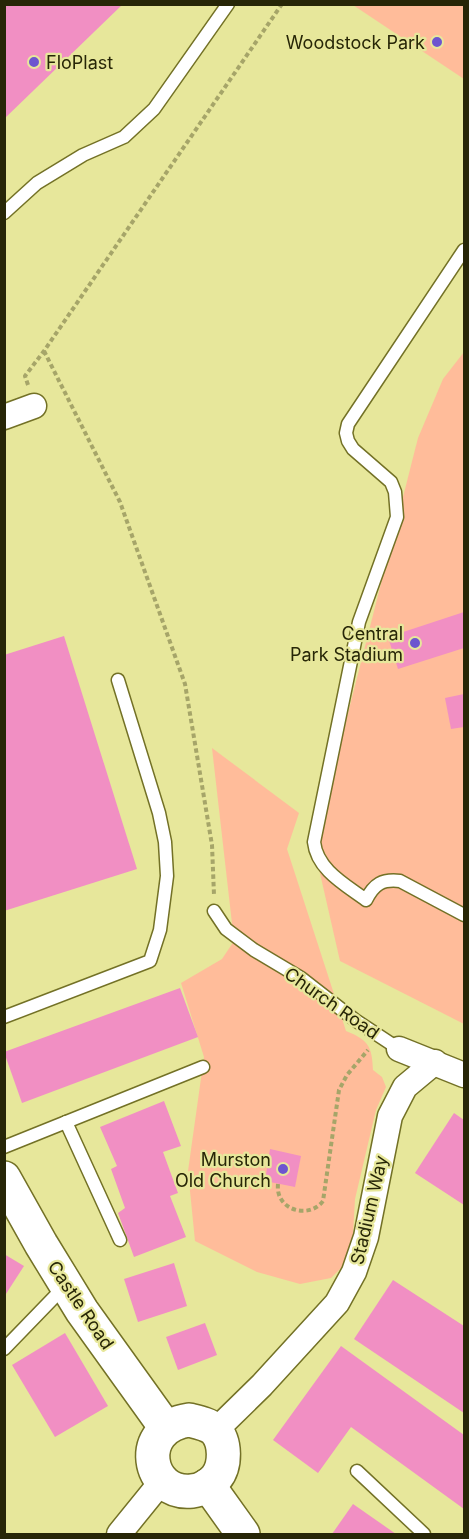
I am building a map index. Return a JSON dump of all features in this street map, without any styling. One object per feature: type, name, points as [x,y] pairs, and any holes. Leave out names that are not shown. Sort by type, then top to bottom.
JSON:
[{"type":"main road","name":"Castle Road","points":[[4,1178],[82,1311],[166,1428]]},
{"type":"main road","points":[[189,1420],[201,1423],[215,1431],[223,1447],[224,1458],[216,1478],[208,1485],[199,1490],[179,1491],[162,1480],[155,1471],[152,1459],[153,1447],[158,1436],[166,1428],[177,1422],[189,1420]]},
{"type":"main road","points":[[208,1485],[243,1534]]},
{"type":"street","points":[[4,417],[34,406]]},
{"type":"street","name":"Church Road","points":[[390,1042],[465,1075]]},
{"type":"street","name":"Stadium Way","points":[[215,1431],[262,1385],[337,1303],[354,1272],[366,1237],[390,1116],[405,1087],[435,1062]]},
{"type":"street","points":[[119,1534],[162,1480]]},
{"type":"lane","points":[[4,213],[37,183],[83,155],[124,137],[154,109],[228,4]]},
{"type":"lane","points":[[465,250],[348,424],[346,433],[353,449],[391,482],[397,504],[397,517],[359,622],[314,842],[320,860],[329,872],[366,900],[371,889],[380,883],[389,880],[400,881],[465,915]]},
{"type":"lane","points":[[4,1017],[150,961],[160,930],[167,876],[165,842],[159,813],[118,680]]},
{"type":"lane","name":"Church Road","points":[[214,911],[226,929],[254,950],[301,978],[355,1020],[390,1042]]},
{"type":"lane","points":[[4,1147],[202,1067]]},
{"type":"lane","points":[[66,1122],[120,1240]]},
{"type":"lane","points":[[4,1349],[66,1285]]},
{"type":"lane","points":[[357,1471],[424,1534]]},
{"type":"path","points":[[34,406],[26,375],[282,4]]},
{"type":"path","points":[[44,351],[120,502],[185,684],[212,845],[214,911]]},
{"type":"path","points":[[278,1184],[279,1199],[287,1207],[310,1210],[318,1207],[323,1201],[339,1090],[346,1075],[390,1042]]},
{"type":"shaded area","name":"Woodstock Park","points":[[353,5],[464,5],[464,79]]},
{"type":"shaded area","name":"Central Park Stadium","points":[[464,352],[464,1024],[340,961],[314,847],[418,438],[443,379]]},
{"type":"shaded area","points":[[212,748],[299,813],[287,849],[346,1031],[368,1045],[372,1055],[373,1070],[382,1077],[386,1087],[376,1110],[355,1199],[352,1252],[331,1278],[300,1284],[257,1272],[195,1241],[188,1171],[204,1057],[181,983],[222,959],[234,941]]},
{"type":"building","name":"FloPlast","points":[[4,4],[123,4],[4,119]]},
{"type":"building","points":[[464,612],[464,648],[398,669],[388,637]]},
{"type":"building","points":[[64,636],[137,869],[4,911],[4,655]]},
{"type":"building","points":[[464,694],[464,727],[451,729],[445,698]]},
{"type":"building","points":[[180,988],[198,1037],[22,1103],[4,1052]]},
{"type":"building","points":[[164,1101],[181,1146],[163,1152],[178,1193],[170,1196],[186,1237],[134,1257],[118,1213],[125,1208],[111,1169],[117,1166],[100,1127]]},
{"type":"building","points":[[454,1113],[464,1120],[464,1205],[415,1173]]},
{"type":"building","name":"Murston Old Church","points":[[270,1149],[301,1156],[295,1187],[265,1181]]},
{"type":"building","points":[[4,1254],[24,1266],[4,1297]]},
{"type":"building","points":[[174,1263],[187,1306],[138,1322],[124,1279]]},
{"type":"building","points":[[393,1280],[464,1326],[464,1413],[354,1339]]},
{"type":"building","points":[[205,1323],[217,1355],[178,1370],[166,1337]]},
{"type":"building","points":[[65,1333],[108,1406],[55,1437],[12,1365]]},
{"type":"building","points":[[341,1346],[464,1435],[464,1509],[351,1427],[318,1473],[273,1440]]},
{"type":"building","points":[[353,1504],[396,1534],[332,1534]]},
{"type":"place","name":"Woodstock Park","points":[[437,42]]},
{"type":"place","name":"FloPlast","points":[[34,62]]},
{"type":"place","name":"Central Park Stadium","points":[[415,643]]},
{"type":"place","name":"Murston Old Church","points":[[283,1169]]}]
